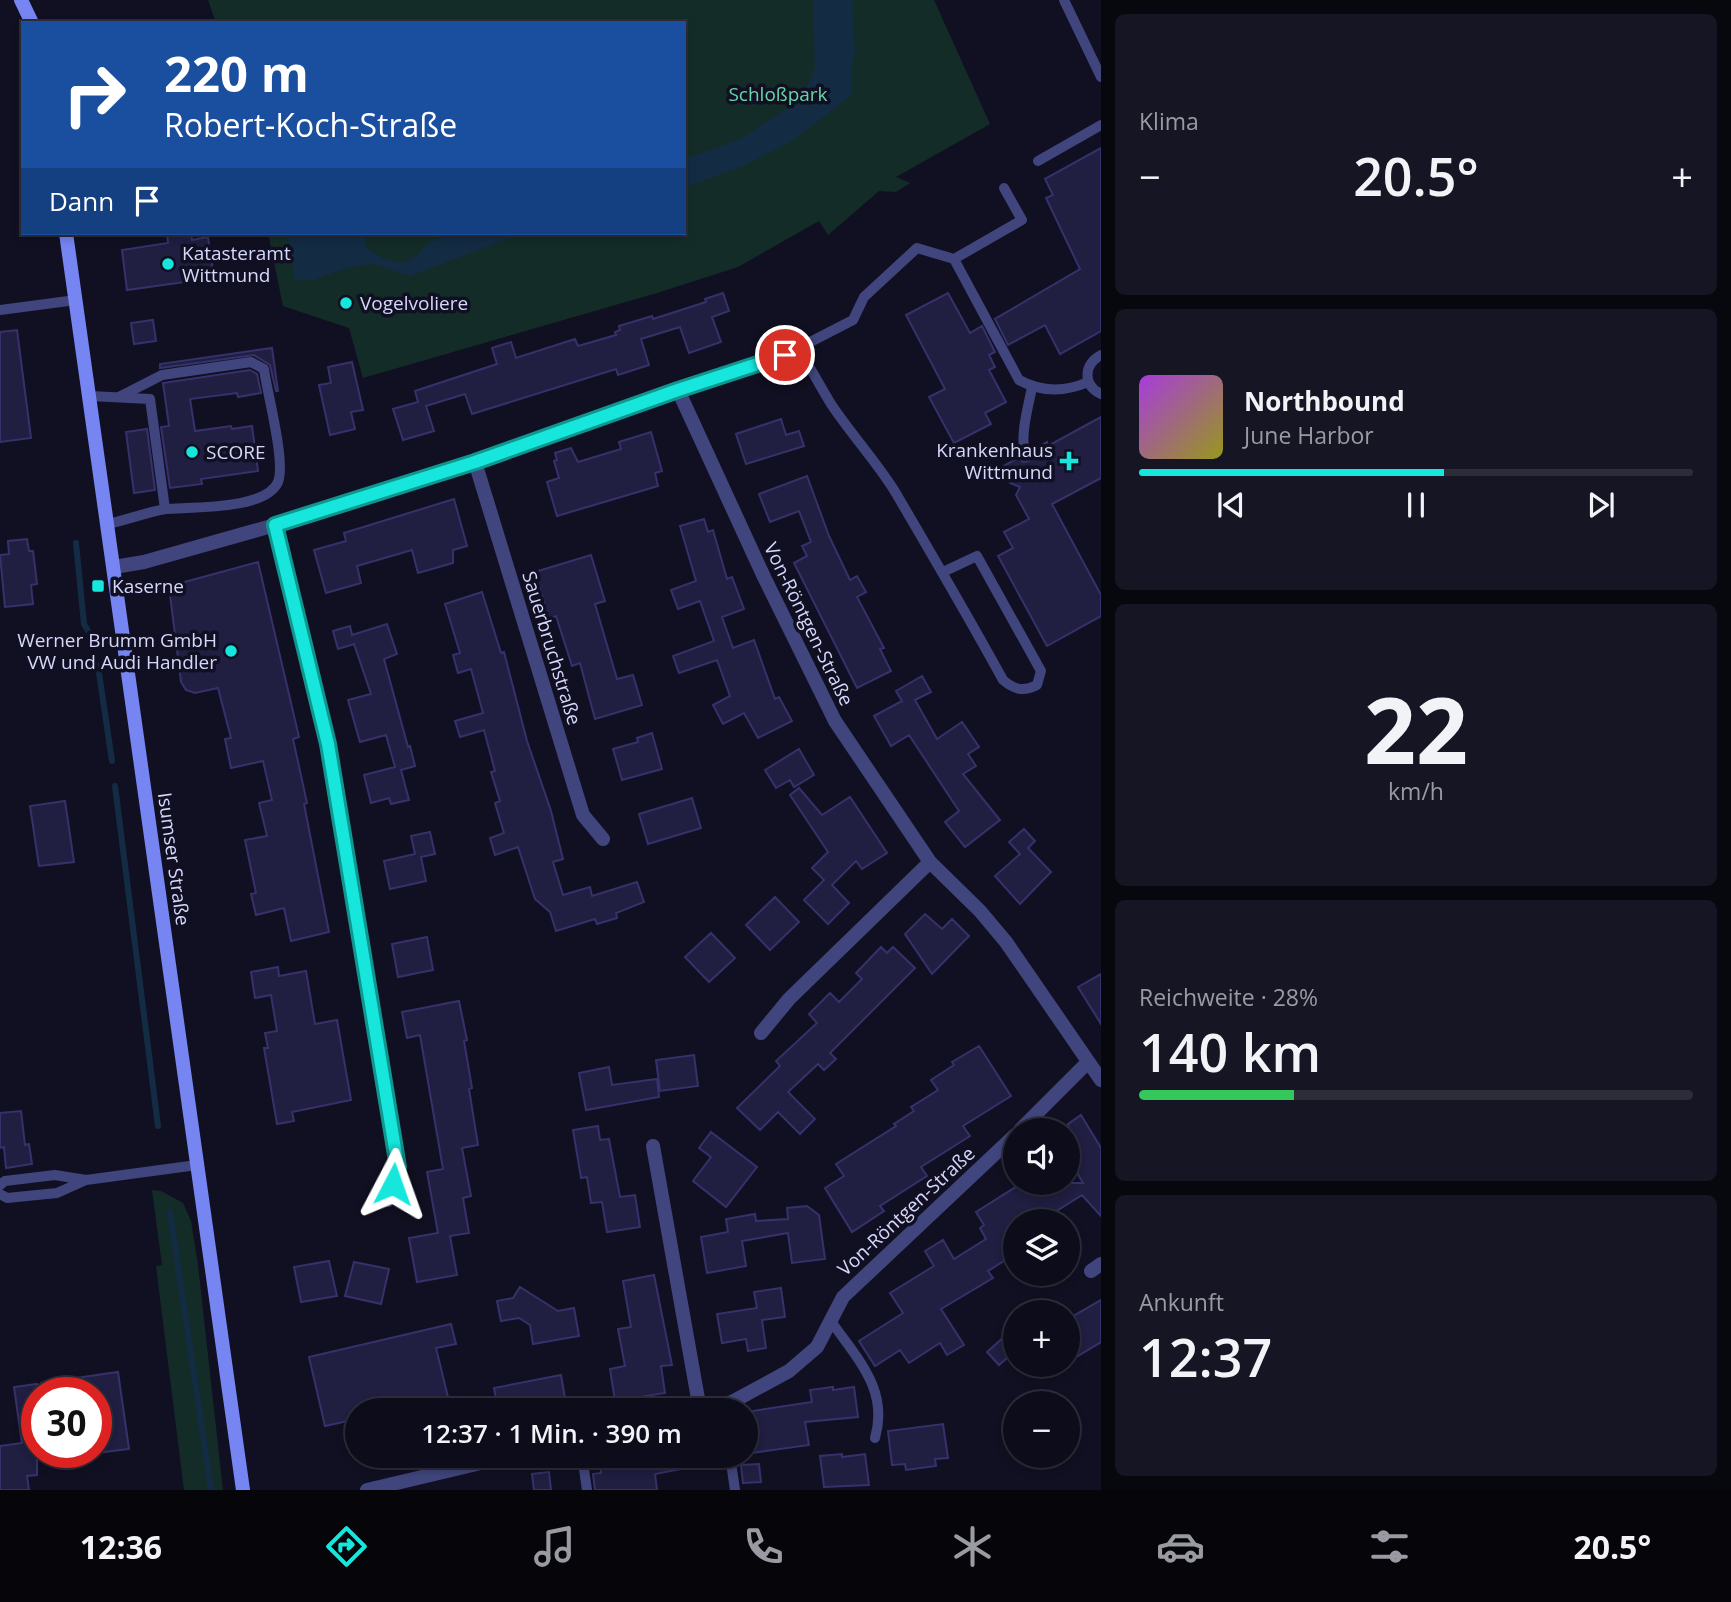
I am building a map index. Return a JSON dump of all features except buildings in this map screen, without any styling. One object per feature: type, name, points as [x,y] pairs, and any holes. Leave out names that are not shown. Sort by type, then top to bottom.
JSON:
[{"type":"street","points":[[21,0],[31,21]]},
{"type":"street","name":"Isumser Straße","points":[[66,235],[243,1490]]},
{"type":"street","points":[[114,567],[144,562],[275,525],[475,462],[785,355]]},
{"type":"street","name":"Von-Röntgen-Straße","points":[[678,390],[764,577],[835,722],[930,862],[981,911],[1006,942],[1101,1080]]},
{"type":"street","name":"Sauerbruchstraße","points":[[475,462],[583,815],[603,839]]},
{"type":"street","points":[[275,525],[328,744],[335,785],[398,1167],[388,1200]]},
{"type":"street","points":[[761,1033],[789,999],[930,862]]},
{"type":"street","points":[[1032,1118],[1088,1062]]},
{"type":"street","points":[[653,1146],[697,1398]]},
{"type":"street","name":"Von-Röntgen-Straße","points":[[739,1398],[789,1371],[817,1348],[843,1297],[1003,1146]]},
{"type":"street","points":[[367,1490],[460,1468]]},
{"type":"lane","points":[[1064,0],[1101,76]]},
{"type":"lane","points":[[1038,161],[1101,125]]},
{"type":"lane","points":[[954,259],[1022,220],[1004,188]]},
{"type":"lane","points":[[785,355],[853,320],[863,297],[917,248],[954,259],[1019,380],[1032,387],[1065,390],[1088,382]]},
{"type":"lane","points":[[0,310],[76,300]]},
{"type":"lane","points":[[799,349],[832,405],[894,490],[1003,680],[1013,688],[1026,691],[1038,685],[1041,671],[977,556],[943,572]]},
{"type":"lane","points":[[1101,355],[1090,363],[1087,376],[1092,388],[1101,394]]},
{"type":"lane","points":[[108,524],[165,509],[203,509],[246,501],[270,493],[278,481],[275,426],[264,369],[251,362],[162,375],[119,397]]},
{"type":"lane","points":[[1025,456],[1024,430],[1032,387]]},
{"type":"lane","points":[[90,396],[150,399],[165,509]]},
{"type":"lane","points":[[0,1194],[7,1198],[57,1193],[93,1183],[197,1165]]},
{"type":"lane","points":[[0,1185],[5,1181],[55,1175],[93,1183]]},
{"type":"lane","points":[[831,1321],[873,1382],[880,1420],[875,1438]]},
{"type":"lane","points":[[584,1468],[587,1490]]},
{"type":"lane","points":[[732,1468],[735,1490]]},
{"type":"green space","name":"Schloßpark","points":[[208,0],[934,0],[990,124],[896,177],[910,183],[896,192],[879,191],[828,235],[819,221],[738,267],[363,378],[349,328],[283,306],[268,235],[686,235],[686,21],[215,21]]},
{"type":"green space","points":[[152,1190],[161,1191],[183,1203],[191,1221],[223,1490],[184,1490],[156,1266],[162,1265]]},
{"type":"water","points":[[813,0],[852,0],[855,51],[852,95],[792,141],[743,166],[686,187],[686,158],[741,139],[803,98],[815,67]]},
{"type":"water","points":[[287,235],[364,235],[367,249],[385,259],[402,263],[417,256],[426,245],[444,235],[518,235],[410,276],[374,264],[346,268],[314,280],[295,280]]},
{"type":"waterway","points":[[76,543],[84,624],[94,641]]},
{"type":"waterway","points":[[98,666],[112,761]]},
{"type":"waterway","points":[[115,786],[158,1126]]},
{"type":"waterway","points":[[170,1212],[211,1490]]},
{"type":"place","name":"Katasteramt Wittmund","points":[[168,264]]},
{"type":"place","name":"Vogelvoliere","points":[[346,303]]},
{"type":"place","name":"SCORE","points":[[192,452]]},
{"type":"place","name":"Krankenhaus Wittmund","points":[[1069,461]]},
{"type":"place","name":"Kaserne","points":[[98,586]]},
{"type":"place","name":"Werner Brumm GmbH VW und Audi Handler","points":[[231,651]]},
{"type":"route","points":[[393,1184],[398,1167],[328,744],[275,525],[475,462],[785,355]]}]
